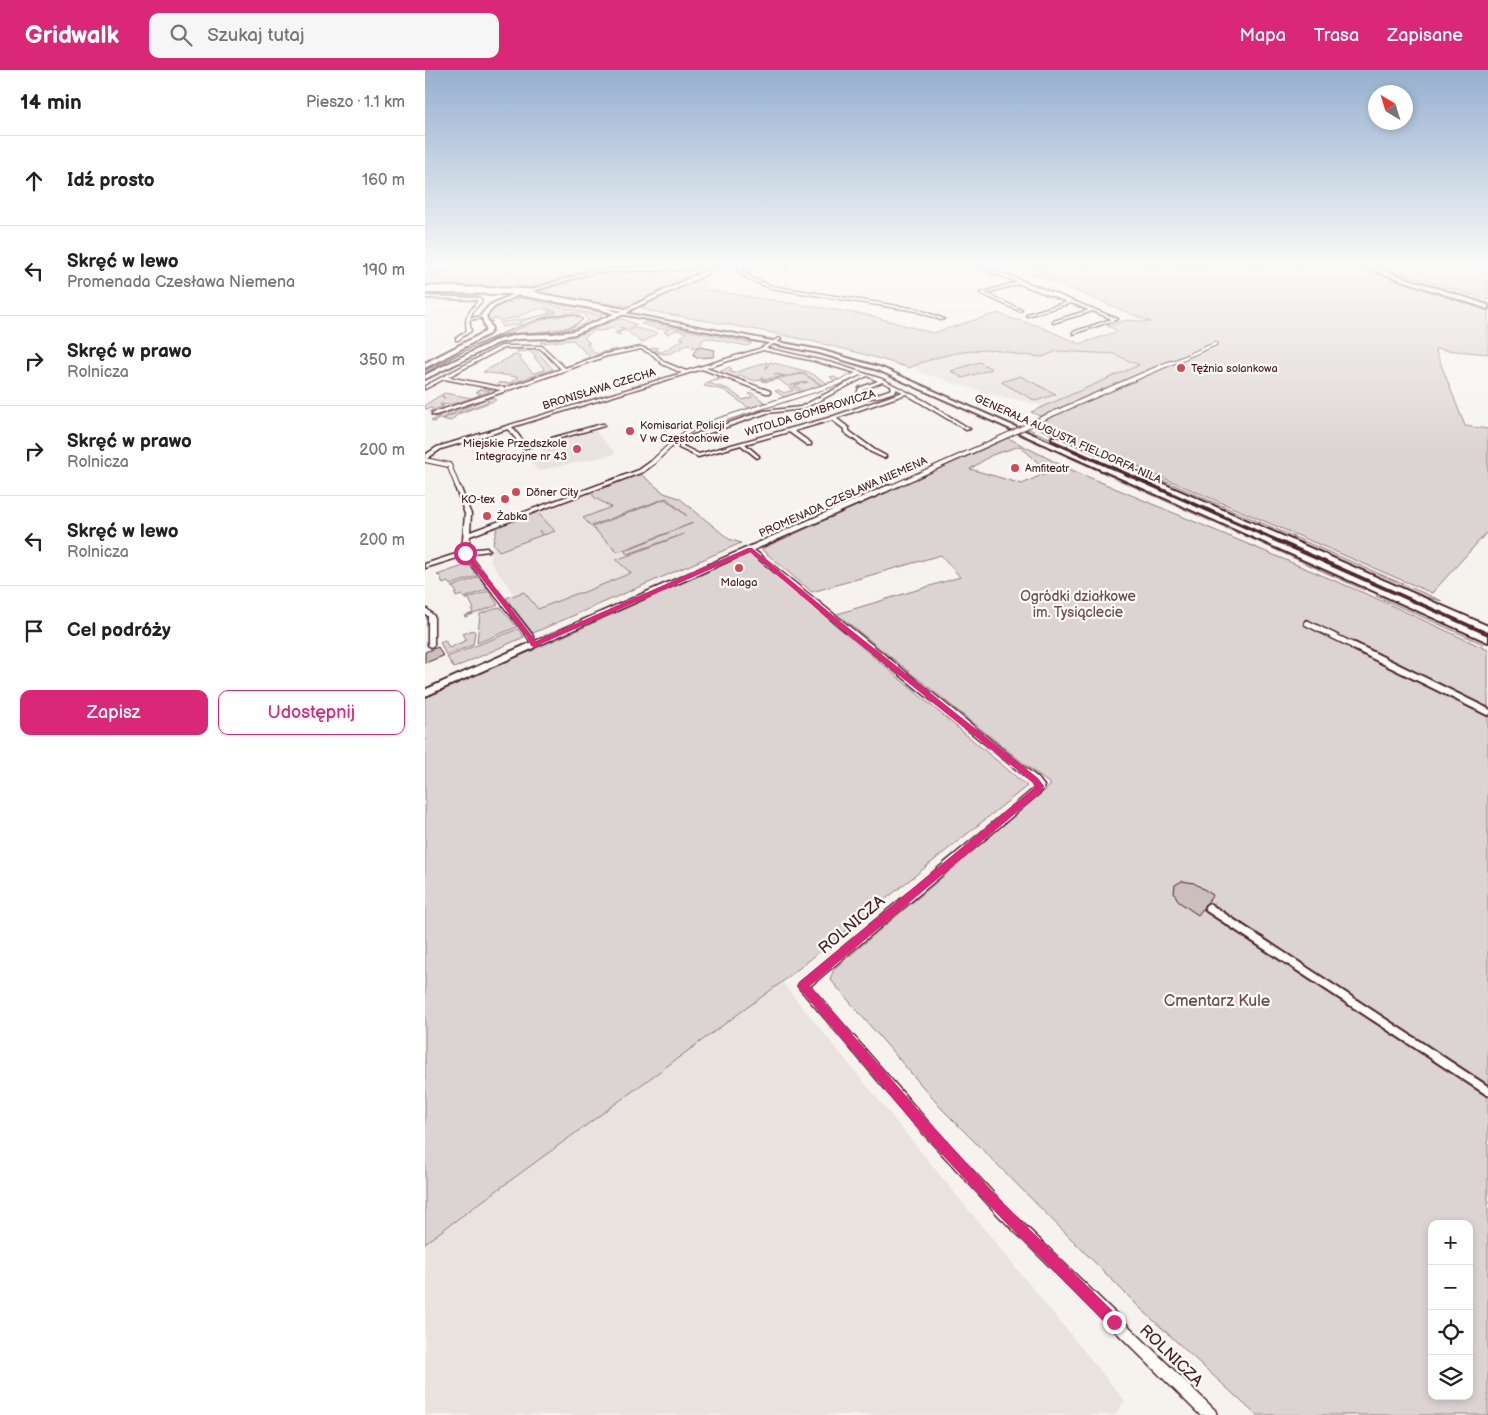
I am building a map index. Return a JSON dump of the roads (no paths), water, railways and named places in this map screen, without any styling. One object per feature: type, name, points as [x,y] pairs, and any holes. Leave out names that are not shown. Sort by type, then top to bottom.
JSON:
[{"type":"main road","points":[[425,366],[487,333],[488,328]]},
{"type":"main road","points":[[425,377],[496,342],[517,337],[553,336],[575,332],[586,328]]},
{"type":"street","points":[[457,340],[469,331],[468,328]]},
{"type":"street","name":"GENERAŁA AUGUSTA FIELDORFA-NILA","points":[[700,328],[852,355],[905,373],[1488,628]]},
{"type":"street","name":"GENERAŁA AUGUSTA FIELDORFA-NILA","points":[[713,328],[861,362],[897,376],[1488,639]]},
{"type":"street","points":[[1074,333],[1090,328]]},
{"type":"street","name":"BRONISŁAWA CZECHA","points":[[425,459],[439,448],[763,349],[776,341]]},
{"type":"street","name":"PROMENADA CZESŁAWA NIEMENA","points":[[425,692],[1041,419],[1215,344]]},
{"type":"street","points":[[425,388],[500,348],[509,346],[541,347],[564,369]]},
{"type":"street","points":[[434,414],[606,355],[641,348],[655,354],[663,364],[686,373]]},
{"type":"street","points":[[763,349],[815,359],[863,374]]},
{"type":"street","points":[[703,368],[768,392]]},
{"type":"street","points":[[467,534],[641,471],[675,441],[692,429],[863,374]]},
{"type":"street","name":"WITOLDA GOMBROWICZA","points":[[863,374],[883,381],[905,393],[791,431],[698,456],[681,446],[681,444],[691,438],[766,412],[801,408],[863,374]]},
{"type":"street","name":"WITOLDA GOMBROWICZA","points":[[883,381],[897,376]]},
{"type":"street","points":[[444,378],[506,389]]},
{"type":"street","points":[[883,381],[861,390],[859,394],[865,397],[876,397],[893,390],[893,386]]},
{"type":"street","points":[[905,393],[969,429]]},
{"type":"street","points":[[833,418],[847,428],[846,432],[885,457]]},
{"type":"street","points":[[509,427],[525,447],[602,425]]},
{"type":"street","points":[[791,431],[809,444]]},
{"type":"street","points":[[743,445],[757,457]]},
{"type":"street","points":[[425,459],[449,465],[468,514],[465,553],[530,636],[534,644]]},
{"type":"street","name":"ROLNICZA","points":[[750,549],[1040,786],[1039,789],[803,986],[925,1127],[1003,1212],[1210,1415]]},
{"type":"street","points":[[425,566],[465,553],[487,550]]},
{"type":"street","points":[[425,610],[431,616],[431,645]]},
{"type":"street","points":[[1307,624],[1488,712]]},
{"type":"street","points":[[1209,908],[1488,1091]]},
{"type":"tram line","points":[[464,351],[516,328]]},
{"type":"tram line","points":[[464,351],[505,335],[558,331],[569,328]]},
{"type":"tram line","points":[[425,371],[464,351]]},
{"type":"tram line","points":[[425,373],[464,351]]},
{"type":"place","name":"Tężnia solankowa","points":[[1181,368]]},
{"type":"place","name":"Komisariat Policji V w Częstochowie","points":[[630,431]]},
{"type":"place","name":"Miejskie Przedszkole Integracyjne nr 43","points":[[577,449]]},
{"type":"place","name":"Amfiteatr","points":[[1015,468]]},
{"type":"place","name":"Döner City","points":[[516,492]]},
{"type":"place","name":"KO-tex","points":[[505,499]]},
{"type":"place","name":"Żabka","points":[[487,516]]},
{"type":"place","name":"Malaga","points":[[739,568]]},
{"type":"park label","name":"Ogródki działkowe im. Tysiąclecie","points":[[1078,604]]},
{"type":"park label","name":"Cmentarz Kule","points":[[1217,1001]]}]
